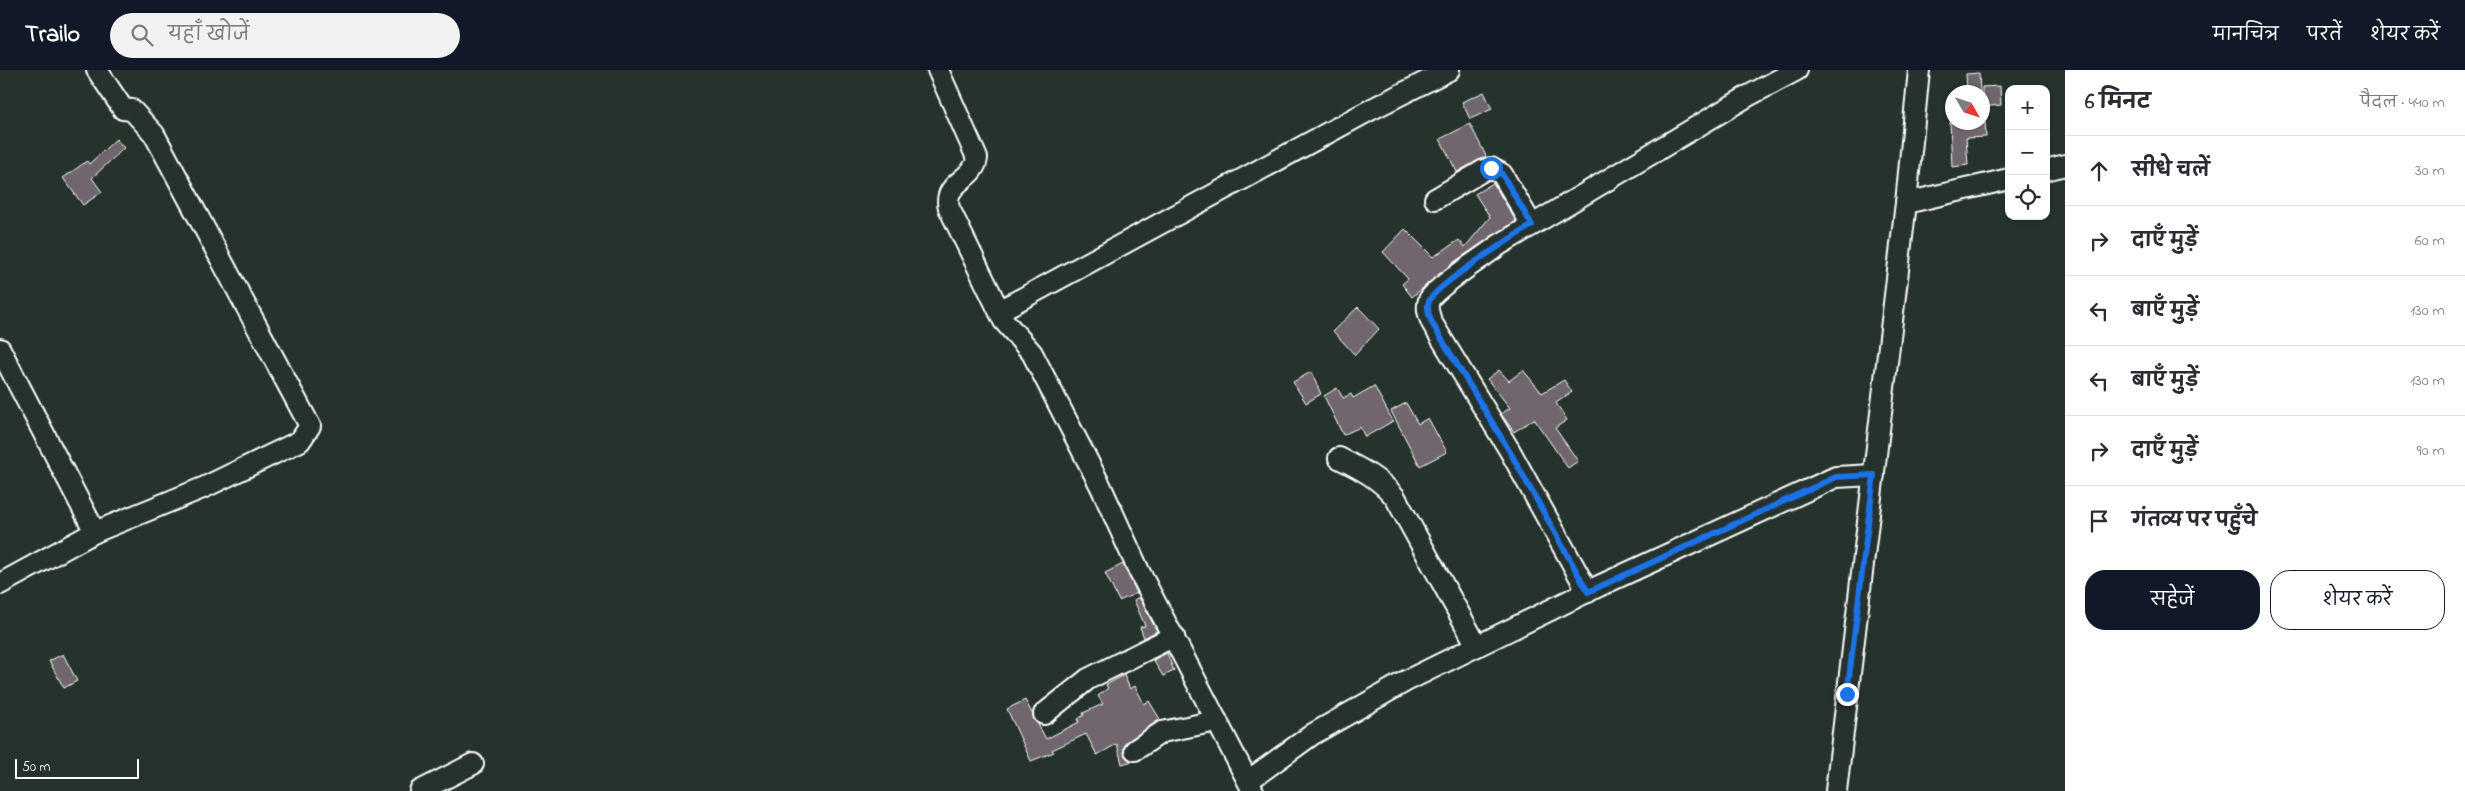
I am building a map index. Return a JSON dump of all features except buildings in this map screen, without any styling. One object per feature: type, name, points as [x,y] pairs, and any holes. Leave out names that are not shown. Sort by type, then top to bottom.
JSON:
[{"type":"street","points":[[0,584],[95,532],[244,469],[300,441],[310,426],[154,134],[132,110],[122,110],[97,70]]},
{"type":"street","points":[[938,70],[977,158],[974,169],[950,190],[947,202],[1004,321],[1032,352],[1101,487],[1139,571],[1250,786],[1313,734],[1363,704],[1478,646],[1588,592],[1836,477],[1874,475]]},
{"type":"street","points":[[999,311],[1372,109],[1449,70]]},
{"type":"street","points":[[1588,592],[1510,452],[1432,323],[1428,308],[1433,295],[1499,245],[1748,96],[1797,70]]},
{"type":"street","points":[[1836,791],[1920,70]]},
{"type":"street","points":[[2050,169],[2065,165]]},
{"type":"street","points":[[1434,199],[1484,170],[1491,168],[1502,174],[1532,225]]},
{"type":"street","points":[[1906,203],[2005,180]]},
{"type":"street","points":[[0,350],[95,532]]},
{"type":"street","points":[[1339,458],[1373,476],[1384,484],[1395,497],[1478,646]]},
{"type":"street","points":[[1044,714],[1088,679],[1174,636]]},
{"type":"street","points":[[1135,750],[1162,732],[1217,721]]},
{"type":"street","points":[[420,791],[473,764]]},
{"type":"route","points":[[1491,168],[1502,174],[1532,225],[1499,245],[1433,295],[1429,301],[1429,316],[1510,452],[1588,592],[1836,477],[1874,475],[1847,694]]}]
